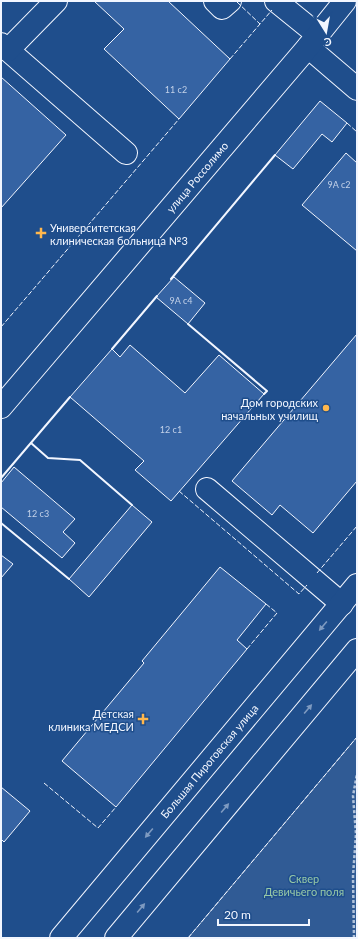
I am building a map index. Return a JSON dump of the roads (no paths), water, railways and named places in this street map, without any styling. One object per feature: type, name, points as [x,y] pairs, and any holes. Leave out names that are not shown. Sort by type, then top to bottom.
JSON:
[{"type":"main road","points":[[56,1],[4,47],[126,153]]},
{"type":"main road","points":[[215,1],[222,8],[230,1]]},
{"type":"main road","points":[[276,1],[357,89]]},
{"type":"main road","name":"улица Россолимо","points":[[1,407],[313,41],[345,1]]},
{"type":"main road","points":[[207,489],[342,604]]},
{"type":"main road","name":"Большая Пироговская улица","points":[[61,938],[357,585]]},
{"type":"main road","points":[[116,938],[357,650]]},
{"type":"place","name":"Университетская клиническая больница №3","points":[[41,233]]},
{"type":"place","name":"Дом городских начальных училищ","points":[[326,408]]},
{"type":"place","name":"Детская клиника МЕДСИ","points":[[143,719]]},
{"type":"park label","name":"Сквер Девичьего поля","points":[[304,884]]}]
